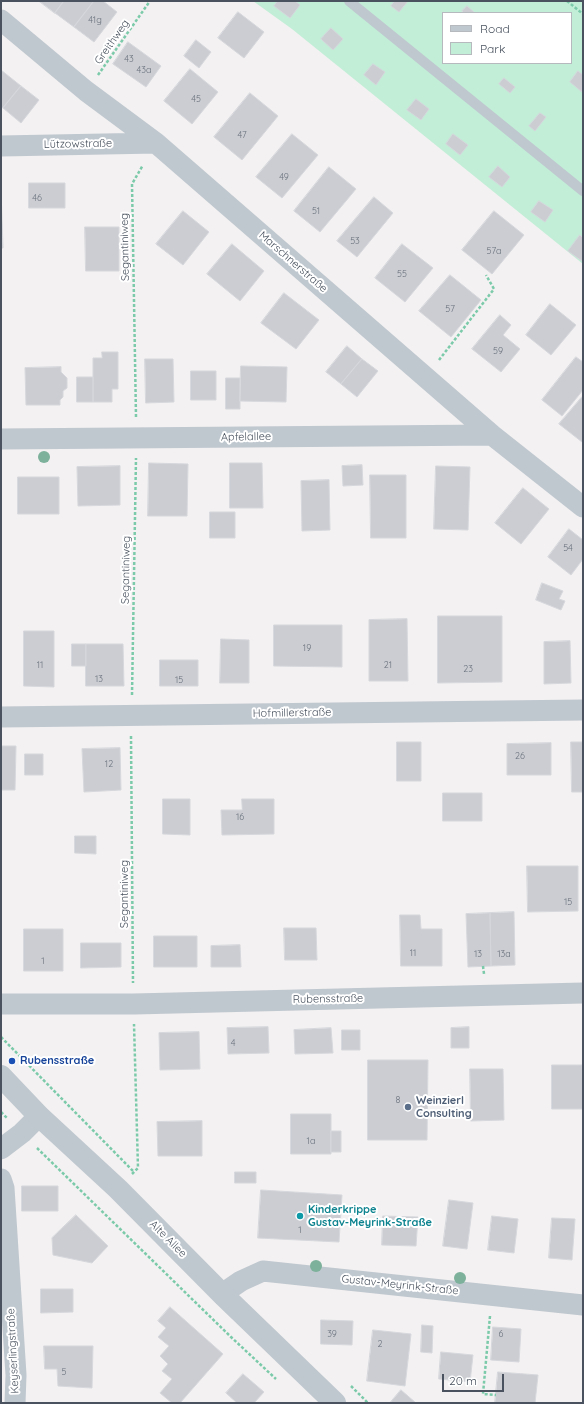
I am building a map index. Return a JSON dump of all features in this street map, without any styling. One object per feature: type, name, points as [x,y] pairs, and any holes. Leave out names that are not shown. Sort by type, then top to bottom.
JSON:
[{"type":"street","name":"Marschnerstraße","points":[[1,20],[86,92],[156,143],[492,435],[583,507]]},
{"type":"street","name":"Lützowstraße","points":[[1,146],[156,143]]},
{"type":"street","name":"Apfelallee","points":[[1,438],[492,435]]},
{"type":"street","name":"Hofmillerstraße","points":[[1,717],[583,710]]},
{"type":"street","name":"Rubensstraße","points":[[1,1004],[134,1004],[583,993]]},
{"type":"street","name":"Alte Allee","points":[[1,1076],[39,1116],[118,1189],[222,1294],[335,1403]]},
{"type":"street","points":[[1,1149],[22,1133],[39,1116]]},
{"type":"street","name":"Keyserlingstraße","points":[[1,1179],[4,1188],[16,1376],[16,1403]]},
{"type":"street","name":"Gustav-Meyrink-Straße","points":[[222,1294],[241,1281],[263,1271],[583,1305]]},
{"type":"lane","points":[[349,1],[583,191]]},
{"type":"path","name":"Greithweg","points":[[86,92],[150,1]]},
{"type":"path","points":[[567,1],[583,14]]},
{"type":"path","name":"Segantiniweg","points":[[134,1172],[138,1168],[134,1004],[131,715],[137,438],[132,184],[156,143]]},
{"type":"path","points":[[426,377],[494,289],[486,275]]},
{"type":"path","points":[[483,966],[484,979]]},
{"type":"path","points":[[1,1038],[134,1172],[118,1189]]},
{"type":"path","points":[[1,1112],[231,1337],[280,1382]]},
{"type":"path","points":[[492,1295],[483,1394],[496,1395]]},
{"type":"green space","points":[[253,1],[583,1],[583,264],[292,29]]},
{"type":"building","points":[[39,1],[64,1],[55,13]]},
{"type":"building","points":[[64,1],[94,1],[74,27],[55,13]]},
{"type":"building","points":[[94,1],[103,1],[117,12],[94,42],[74,27]]},
{"type":"building","points":[[278,1],[295,1],[300,5],[290,18],[274,6]]},
{"type":"building","points":[[395,1],[408,1],[399,12],[391,6]]},
{"type":"building","points":[[467,6],[474,12],[463,12],[462,11]]},
{"type":"building","points":[[238,12],[264,32],[244,58],[218,38]]},
{"type":"building","points":[[331,28],[343,39],[333,50],[321,39]]},
{"type":"building","points":[[196,40],[211,52],[199,68],[184,56]]},
{"type":"building","points":[[128,42],[161,66],[146,87],[113,64]]},
{"type":"building","points":[[373,64],[385,72],[376,85],[364,75]]},
{"type":"building","points":[[190,69],[218,92],[192,124],[164,101]]},
{"type":"building","points":[[1,70],[21,86],[3,108],[1,107]]},
{"type":"building","points":[[578,71],[583,75],[582,92],[570,82]]},
{"type":"building","points":[[504,78],[515,87],[510,93],[499,84]]},
{"type":"building","points":[[21,86],[39,100],[21,123],[3,108]]},
{"type":"building","points":[[250,93],[278,116],[242,160],[214,137]]},
{"type":"building","points":[[416,99],[429,109],[421,120],[407,110]]},
{"type":"building","points":[[540,113],[546,117],[535,131],[529,126]]},
{"type":"building","points":[[292,134],[318,155],[282,198],[256,177]]},
{"type":"building","points":[[453,134],[468,145],[460,155],[446,144]]},
{"type":"building","points":[[498,166],[510,177],[502,187],[489,177]]},
{"type":"building","points":[[329,167],[356,189],[320,232],[294,211]]},
{"type":"building","points":[[29,183],[65,183],[65,208],[29,208]]},
{"type":"building","points":[[1,191],[3,248],[1,248]]},
{"type":"building","points":[[374,197],[393,213],[357,257],[337,241]]},
{"type":"building","points":[[539,201],[553,210],[545,222],[531,212]]},
{"type":"building","points":[[183,211],[209,232],[183,265],[156,244]]},
{"type":"building","points":[[494,211],[524,235],[492,274],[462,250]]},
{"type":"building","points":[[85,227],[119,227],[119,271],[86,271]]},
{"type":"building","points":[[580,235],[583,238],[582,261],[568,251]]},
{"type":"building","points":[[232,244],[264,271],[240,301],[207,274]]},
{"type":"building","points":[[402,244],[433,268],[405,302],[375,278]]},
{"type":"building","points":[[450,275],[481,300],[451,337],[419,311]]},
{"type":"building","points":[[284,293],[319,320],[296,349],[261,323]]},
{"type":"building","points":[[550,304],[576,325],[551,355],[526,335]]},
{"type":"building","points":[[500,315],[511,325],[503,335],[520,349],[501,372],[472,349]]},
{"type":"building","points":[[347,346],[362,359],[341,384],[326,372]]},
{"type":"building","points":[[102,352],[118,352],[118,389],[112,389],[112,402],[93,402],[93,358],[102,358]]},
{"type":"building","points":[[576,357],[583,362],[583,390],[562,416],[542,400]]},
{"type":"building","points":[[145,359],[173,359],[174,402],[146,403]]},
{"type":"building","points":[[362,359],[378,371],[357,397],[341,384]]},
{"type":"building","points":[[241,366],[287,367],[286,402],[240,401]]},
{"type":"building","points":[[61,367],[61,372],[67,378],[67,388],[63,391],[63,397],[60,400],[60,405],[26,405],[25,368]]},
{"type":"building","points":[[191,371],[216,371],[216,400],[191,400]]},
{"type":"building","points":[[77,377],[93,377],[93,402],[77,402]]},
{"type":"building","points":[[226,378],[240,378],[240,409],[226,409]]},
{"type":"building","points":[[582,397],[583,440],[582,442],[559,424]]},
{"type":"building","points":[[149,463],[188,464],[187,516],[148,516]]},
{"type":"building","points":[[230,463],[262,463],[263,508],[230,508]]},
{"type":"building","points":[[362,465],[363,485],[343,486],[342,466]]},
{"type":"building","points":[[120,466],[120,505],[78,506],[77,467]]},
{"type":"building","points":[[436,466],[470,467],[468,530],[434,529]]},
{"type":"building","points":[[370,475],[406,475],[406,538],[371,538]]},
{"type":"building","points":[[18,477],[59,477],[59,514],[18,514]]},
{"type":"building","points":[[329,480],[330,530],[302,531],[301,481]]},
{"type":"building","points":[[523,488],[549,509],[521,544],[495,523]]},
{"type":"building","points":[[210,512],[235,512],[235,538],[210,538]]},
{"type":"building","points":[[569,529],[583,540],[583,559],[571,575],[548,557]]},
{"type":"building","points":[[542,583],[563,591],[559,599],[565,601],[561,610],[536,600]]},
{"type":"building","points":[[438,616],[502,616],[502,682],[438,683]]},
{"type":"building","points":[[407,619],[408,681],[369,681],[369,620]]},
{"type":"building","points":[[274,625],[342,625],[342,667],[274,666]]},
{"type":"building","points":[[24,631],[54,631],[54,687],[24,686]]},
{"type":"building","points":[[221,639],[249,640],[249,683],[220,683]]},
{"type":"building","points":[[570,641],[571,683],[544,684],[544,642]]},
{"type":"building","points":[[72,644],[86,644],[86,666],[72,666]]},
{"type":"building","points":[[86,644],[123,644],[124,686],[86,686]]},
{"type":"building","points":[[160,660],[198,660],[198,686],[160,686]]},
{"type":"building","points":[[397,742],[421,742],[421,781],[397,781]]},
{"type":"building","points":[[571,742],[583,742],[583,792],[572,792]]},
{"type":"building","points":[[551,743],[551,775],[507,775],[507,744]]},
{"type":"building","points":[[1,746],[16,746],[15,790],[1,790]]},
{"type":"building","points":[[120,748],[121,790],[84,792],[82,749]]},
{"type":"building","points":[[25,754],[43,754],[43,775],[25,775]]},
{"type":"building","points":[[443,793],[482,793],[482,821],[443,821]]},
{"type":"building","points":[[163,799],[190,799],[190,835],[163,834]]},
{"type":"building","points":[[242,799],[274,799],[274,834],[222,835],[221,810],[242,810]]},
{"type":"building","points":[[75,836],[96,836],[96,854],[75,853]]},
{"type":"building","points":[[527,866],[578,866],[578,911],[528,912]]},
{"type":"building","points":[[514,912],[515,965],[491,966],[490,913]]},
{"type":"building","points":[[490,913],[491,966],[468,967],[466,914]]},
{"type":"building","points":[[400,915],[420,915],[421,929],[442,929],[442,966],[401,966]]},
{"type":"building","points":[[284,928],[316,928],[317,960],[285,960]]},
{"type":"building","points":[[24,929],[63,929],[63,971],[24,971]]},
{"type":"building","points":[[154,936],[197,936],[197,967],[154,967]]},
{"type":"building","points":[[81,943],[121,943],[121,967],[81,968]]},
{"type":"building","points":[[240,945],[241,967],[211,967],[211,946]]},
{"type":"building","points":[[268,1027],[269,1053],[228,1054],[227,1028]]},
{"type":"building","points":[[469,1027],[469,1048],[451,1048],[451,1028]]},
{"type":"building","points":[[331,1028],[333,1053],[295,1054],[294,1030]]},
{"type":"building","points":[[342,1030],[360,1030],[360,1050],[342,1050]]},
{"type":"building","points":[[199,1032],[200,1069],[160,1070],[159,1033]]},
{"type":"building","points":[[368,1060],[428,1060],[427,1140],[368,1140]]},
{"type":"building","points":[[552,1065],[582,1065],[583,1109],[552,1109]]},
{"type":"building","points":[[470,1069],[503,1069],[504,1120],[471,1121]]},
{"type":"building","points":[[291,1114],[331,1114],[331,1154],[291,1154]]},
{"type":"building","points":[[202,1121],[202,1156],[158,1156],[157,1122]]},
{"type":"building","points":[[331,1131],[341,1131],[341,1152],[331,1152]]},
{"type":"building","points":[[235,1172],[256,1172],[256,1183],[235,1183]]},
{"type":"building","points":[[22,1186],[58,1186],[58,1211],[22,1211]]},
{"type":"building","name":"Kinderkrippe Gustav-Meyrink-Straße","points":[[261,1190],[342,1195],[339,1242],[258,1238]]},
{"type":"building","points":[[449,1200],[473,1203],[467,1249],[443,1246]]},
{"type":"building","points":[[76,1215],[108,1246],[92,1263],[53,1255],[52,1238]]},
{"type":"building","points":[[383,1216],[418,1217],[416,1246],[382,1245]]},
{"type":"building","points":[[492,1216],[518,1219],[514,1253],[488,1250]]},
{"type":"building","points":[[552,1218],[575,1219],[572,1260],[549,1258]]},
{"type":"building","points":[[41,1289],[73,1289],[73,1312],[41,1313]]},
{"type":"building","points":[[170,1307],[223,1354],[180,1403],[172,1403],[160,1393],[172,1379],[162,1371],[168,1364],[160,1356],[169,1346],[158,1337],[166,1328],[158,1321]]},
{"type":"building","points":[[321,1320],[353,1321],[352,1345],[321,1344]]},
{"type":"building","points":[[422,1325],[433,1326],[432,1353],[421,1352]]},
{"type":"building","points":[[493,1327],[521,1329],[519,1362],[491,1360]]},
{"type":"building","points":[[373,1330],[411,1334],[405,1386],[367,1381]]},
{"type":"building","points":[[44,1346],[93,1346],[92,1388],[58,1386],[57,1369],[45,1369]]},
{"type":"building","points":[[441,1352],[473,1355],[470,1382],[439,1379]]},
{"type":"building","points":[[498,1372],[538,1375],[535,1403],[495,1403]]},
{"type":"building","points":[[243,1374],[264,1392],[254,1403],[237,1403],[226,1393]]},
{"type":"building","points":[[401,1390],[416,1403],[390,1403]]},
{"type":"place","name":"Rubensstraße","points":[[12,1061]]},
{"type":"place","name":"Weinzierl Consulting","points":[[408,1107]]},
{"type":"place","name":"Kinderkrippe Gustav-Meyrink-Straße","points":[[300,1216]]}]
